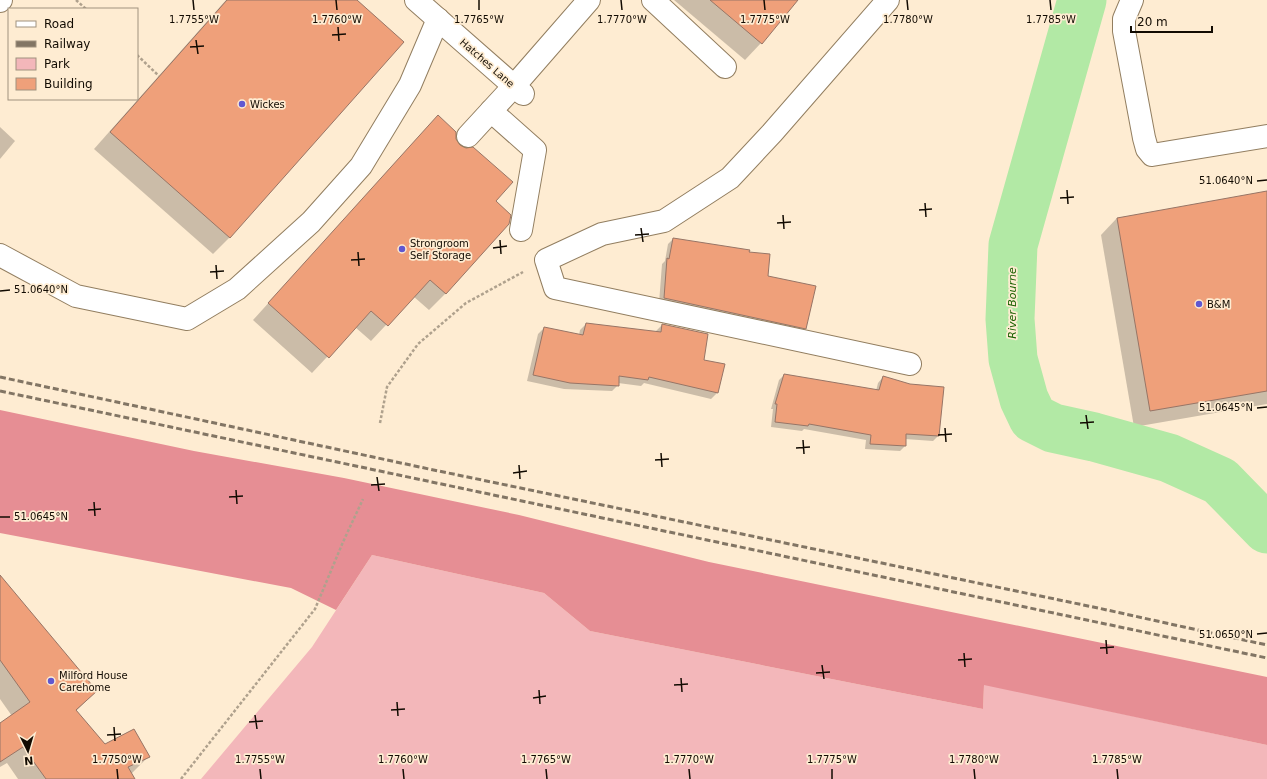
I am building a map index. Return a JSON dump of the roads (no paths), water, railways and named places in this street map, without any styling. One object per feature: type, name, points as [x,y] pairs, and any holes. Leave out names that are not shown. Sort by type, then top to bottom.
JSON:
[{"type":"lane","name":"Hatches Lane","points":[[416,0],[519,90]]},
{"type":"lane","points":[[468,136],[491,111],[519,90],[589,0]]},
{"type":"lane","points":[[653,0],[725,67]]},
{"type":"lane","points":[[888,0],[772,133],[730,178],[664,221],[602,234],[546,260],[555,288],[910,364]]},
{"type":"lane","points":[[1132,0],[1124,19],[1124,31],[1144,138],[1147,149],[1152,155],[1267,136]]},
{"type":"lane","points":[[0,255],[76,296],[187,319],[243,284],[311,222],[361,166],[410,85],[438,19]]},
{"type":"lane","points":[[491,111],[535,150],[521,230]]},
{"type":"waterway","name":"River Bourne","points":[[1082,0],[1013,245],[1010,319],[1013,359],[1024,399],[1033,418],[1053,428],[1094,437],[1169,458],[1220,481],[1267,529]]},
{"type":"railway","points":[[0,377],[429,469],[1098,608],[1267,645]]},
{"type":"railway","points":[[0,391],[1267,658]]},
{"type":"place","name":"Wickes","points":[[242,104]]},
{"type":"place","name":"Strongroom Self Storage","points":[[402,249]]},
{"type":"place","name":"B&M","points":[[1199,304]]},
{"type":"place","name":"Milford House Carehome","points":[[51,681]]}]
